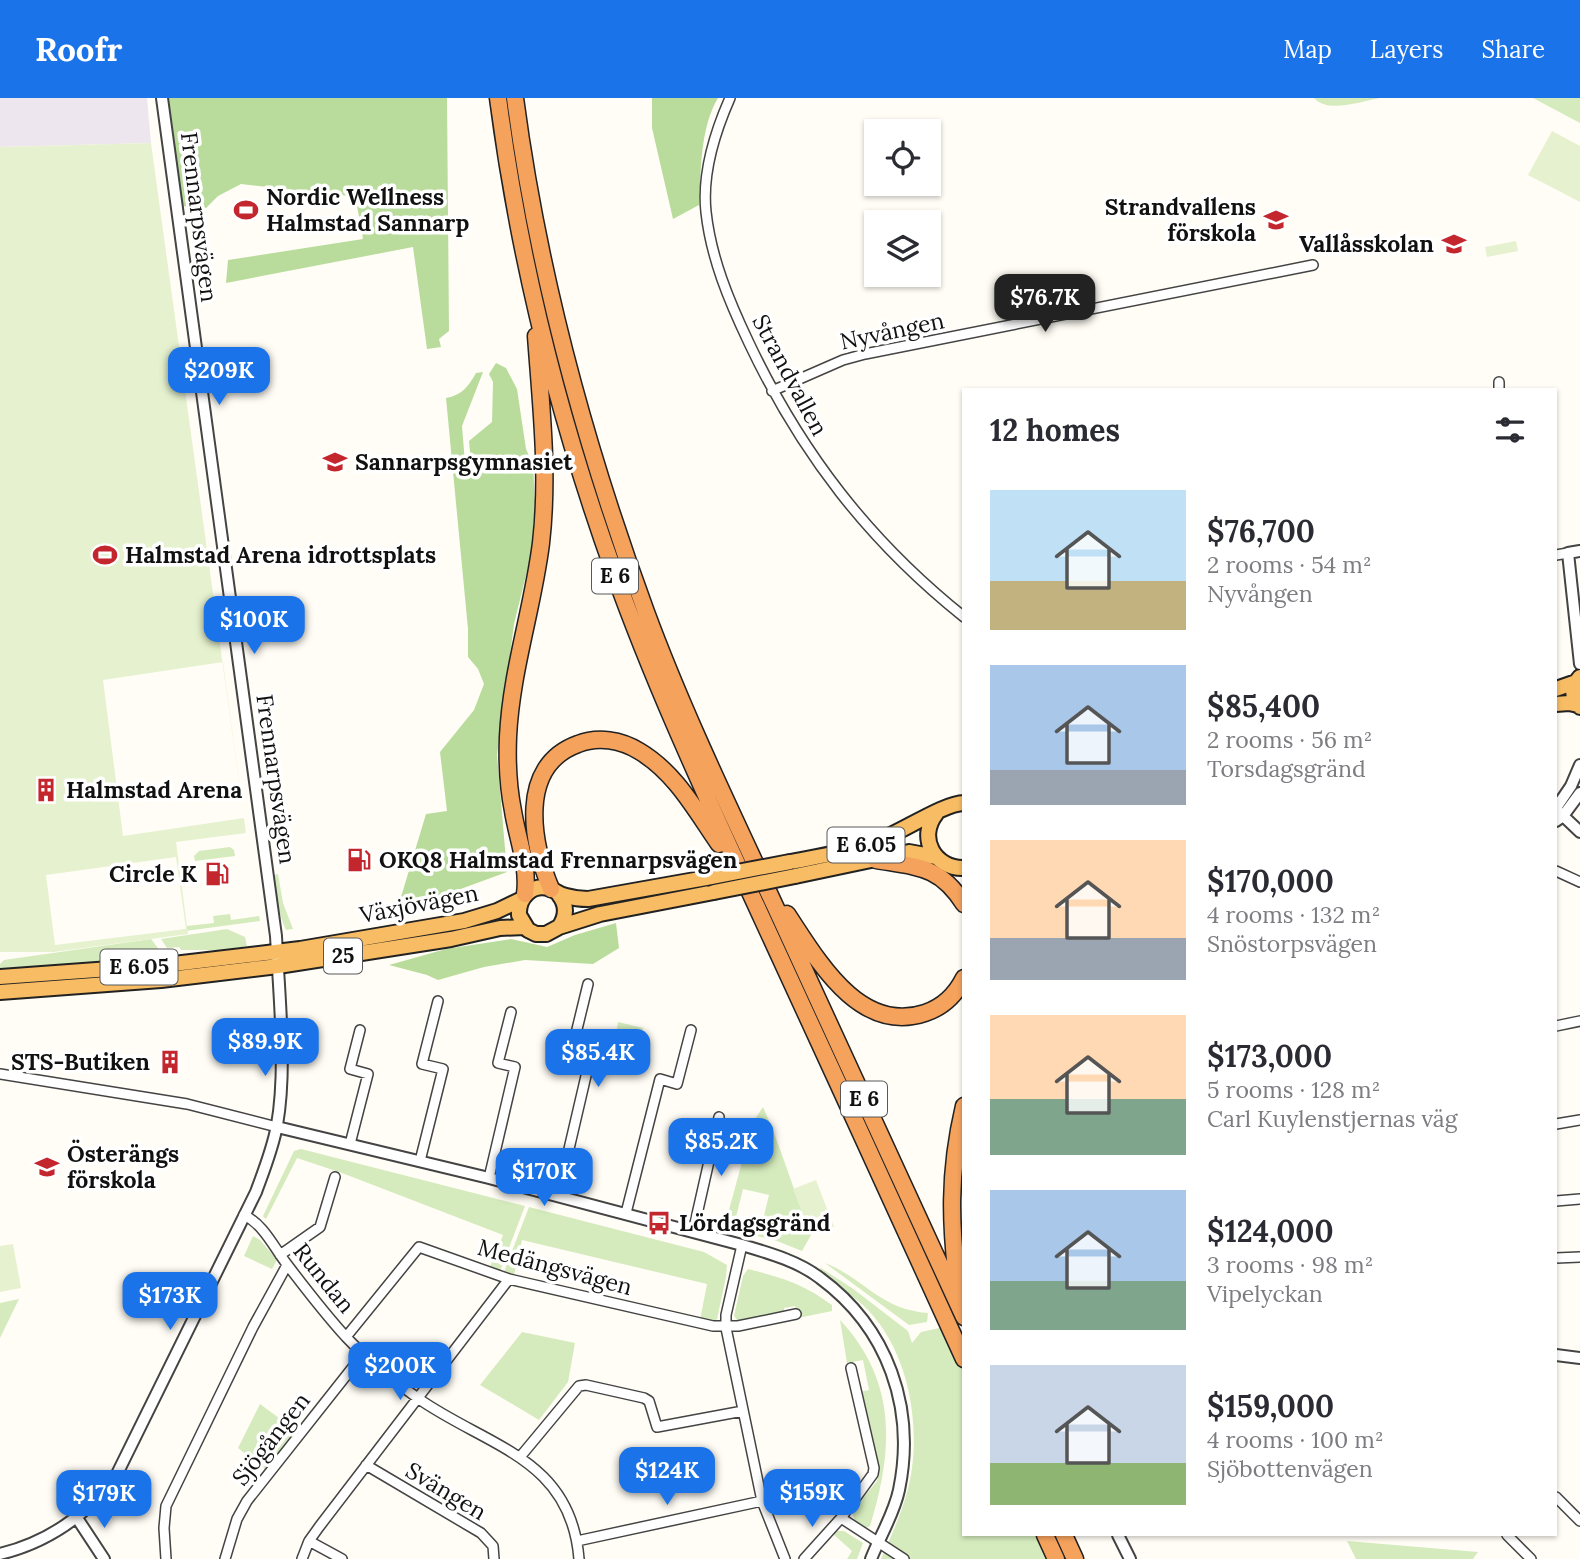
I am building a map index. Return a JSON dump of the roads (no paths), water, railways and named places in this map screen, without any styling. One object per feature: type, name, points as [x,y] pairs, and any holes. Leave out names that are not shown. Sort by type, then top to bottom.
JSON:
[{"type":"highway","name":"E 6","points":[[498,98],[515,206],[532,285],[561,404],[612,568],[670,718],[962,1355]]},
{"type":"highway","name":"E 6","points":[[515,98],[549,282],[577,399],[647,615],[761,875],[962,1312]]},
{"type":"highway","points":[[525,927],[518,912],[526,876],[509,785],[508,739],[515,675],[540,548],[545,495],[545,460],[532,285]]},
{"type":"highway","points":[[1557,688],[1579,677]]},
{"type":"highway","points":[[1579,677],[1573,694],[1579,706]]},
{"type":"highway","points":[[1557,704],[1579,706]]},
{"type":"highway","points":[[559,927],[566,911],[541,857],[534,820],[535,794],[545,769],[561,752],[582,742],[602,740],[625,745],[661,767],[682,790],[749,890]]},
{"type":"highway","name":"Växjövägen","points":[[0,977],[277,959],[451,939],[500,928],[525,927],[541,934],[551,933],[559,927],[600,914],[714,892],[792,869],[871,844],[953,804],[962,803]]},
{"type":"highway","points":[[937,813],[928,831],[929,845],[950,864],[962,897]]},
{"type":"highway","name":"Växjövägen","points":[[0,992],[148,981],[277,959],[464,921],[497,911],[537,888],[588,899],[706,878],[876,860],[909,852],[950,864]]},
{"type":"highway","points":[[876,860],[909,865],[937,874],[947,881],[962,900]]},
{"type":"highway","points":[[761,875],[831,978],[869,1008],[893,1016],[918,1016],[944,1004],[962,981]]},
{"type":"highway","points":[[962,1115],[955,1148],[950,1202],[953,1253],[962,1308]]},
{"type":"highway","points":[[1045,1536],[1056,1559]]},
{"type":"highway","points":[[1064,1536],[1076,1559]]},
{"type":"street","name":"Frennarpsvägen","points":[[0,1553],[24,1548],[42,1540],[77,1518],[106,1490],[125,1460],[260,1182],[277,1127],[280,1086],[277,959],[162,98]]},
{"type":"street","name":"Strandvallen","points":[[730,98],[722,115],[709,163],[706,209],[714,258],[739,321],[772,391],[816,462],[867,527],[935,594],[962,615]]},
{"type":"street","name":"Nyvången","points":[[772,391],[843,360],[865,354],[1313,265]]},
{"type":"street","points":[[1557,555],[1580,551]]},
{"type":"street","points":[[1568,553],[1580,664]]},
{"type":"street","points":[[1558,813],[1580,765]]},
{"type":"street","points":[[1558,813],[1580,793]]},
{"type":"street","points":[[1558,813],[1580,832]]},
{"type":"street","points":[[1557,871],[1580,882]]},
{"type":"street","points":[[558,1196],[589,1063],[570,1058],[588,984]]},
{"type":"street","points":[[420,1161],[443,1069],[422,1064],[438,1001]]},
{"type":"street","points":[[489,1178],[515,1067],[498,1063],[511,1012]]},
{"type":"street","points":[[1557,1026],[1580,1021]]},
{"type":"street","points":[[350,1144],[368,1074],[349,1069],[360,1030]]},
{"type":"street","points":[[626,1213],[660,1079],[677,1084],[691,1030]]},
{"type":"street","points":[[0,1074],[187,1104],[489,1178],[742,1245],[794,1263],[820,1277],[854,1307],[879,1343],[891,1369],[904,1420],[904,1456],[898,1492],[871,1559]]},
{"type":"street","points":[[693,1232],[719,1117]]},
{"type":"street","points":[[1557,1124],[1580,1120]]},
{"type":"street","points":[[280,1255],[320,1227],[335,1177]]},
{"type":"street","points":[[1557,1201],[1580,1199]]},
{"type":"street","name":"Rundan","points":[[244,1215],[263,1230],[287,1265],[346,1337],[364,1353],[418,1398],[538,1470],[553,1486],[568,1512],[577,1541],[579,1559]]},
{"type":"street","points":[[742,1245],[726,1315],[726,1328],[762,1502],[785,1559]]},
{"type":"street","name":"Medängsvägen","points":[[346,1337],[419,1247],[509,1279],[726,1328],[796,1314]]},
{"type":"street","points":[[1557,1258],[1580,1257]]},
{"type":"street","points":[[166,1559],[166,1506],[253,1327],[287,1265]]},
{"type":"street","points":[[302,1559],[309,1541],[509,1279]]},
{"type":"street","name":"Sjögången","points":[[225,1559],[237,1519],[247,1501],[364,1353]]},
{"type":"street","points":[[1557,1355],[1580,1358]]},
{"type":"street","points":[[804,1559],[870,1481],[874,1468],[851,1368]]},
{"type":"street","points":[[520,1457],[579,1386],[644,1398],[649,1401],[657,1427],[743,1410]]},
{"type":"street","name":"Svängen","points":[[366,1465],[481,1533],[493,1546],[494,1559]]},
{"type":"street","points":[[1557,1498],[1580,1521]]},
{"type":"street","points":[[577,1541],[762,1502]]},
{"type":"street","points":[[77,1518],[104,1559]]},
{"type":"street","points":[[841,1518],[904,1559]]},
{"type":"street","points":[[1118,1536],[1130,1559]]},
{"type":"street","points":[[1508,1536],[1529,1558]]},
{"type":"street","points":[[309,1541],[342,1559]]},
{"type":"place","name":"Nordic Wellness Halmstad Sannarp","points":[[246,210]]},
{"type":"place","name":"Strandvallens förskola","points":[[1276,220]]},
{"type":"place","name":"Vallåsskolan","points":[[1454,244]]},
{"type":"place","name":"Sannarpsgymnasiet","points":[[335,462]]},
{"type":"place","name":"Halmstad Arena idrottsplats","points":[[105,555]]},
{"type":"place","name":"Halmstad Arena","points":[[46,790]]},
{"type":"place","name":"OKQ8 Halmstad Frennarpsvägen","points":[[359,860]]},
{"type":"place","name":"Circle K","points":[[217,874]]},
{"type":"place","name":"STS-Butiken","points":[[170,1062]]},
{"type":"place","name":"Österängs förskola","points":[[47,1167]]},
{"type":"place","name":"Lördagsgränd","points":[[659,1223]]}]
